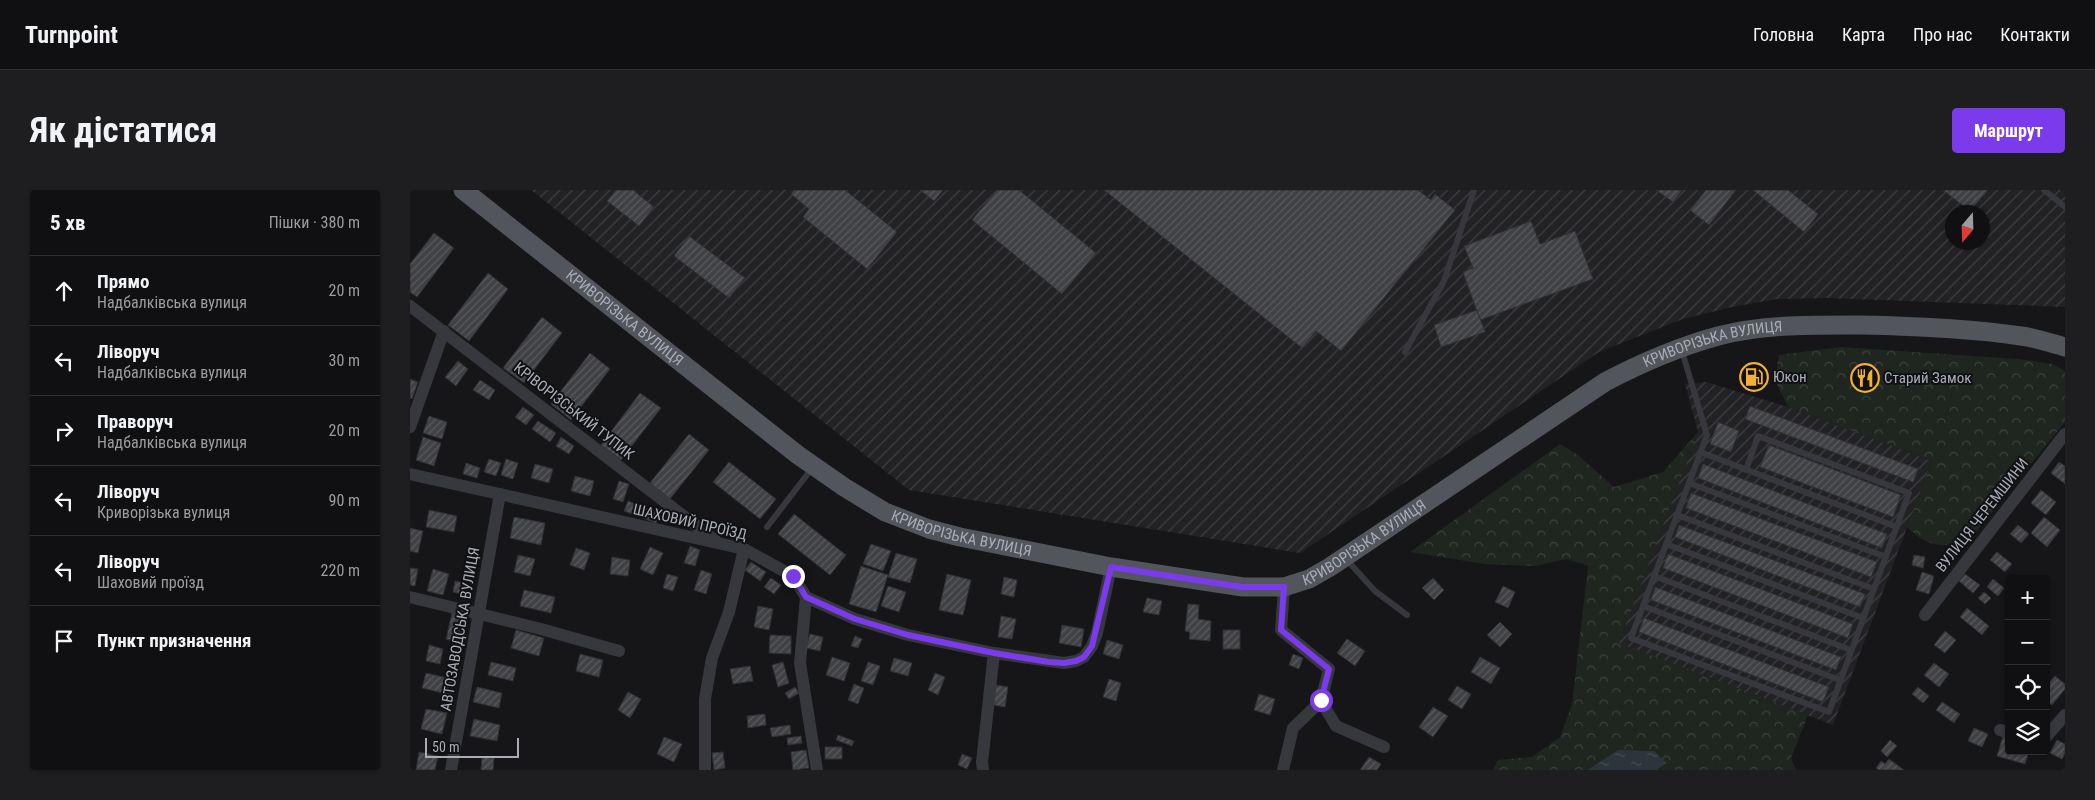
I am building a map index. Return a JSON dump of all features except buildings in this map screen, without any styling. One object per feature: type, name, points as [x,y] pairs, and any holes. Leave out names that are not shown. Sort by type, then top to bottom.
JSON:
[{"type":"main road","name":"КРИВОРІЗЬКА ВУЛИЦЯ","points":[[463,190],[814,466],[885,512],[929,530],[1111,567],[1242,587],[1284,587],[1309,579],[1345,557],[1605,382],[1644,362],[1681,347],[1757,328],[1818,325],[1950,329],[2022,336],[2065,347]]},
{"type":"street","name":"КРІВОРІЗСЬКИЙ ТУПИК","points":[[410,306],[718,542]]},
{"type":"street","points":[[410,427],[444,331]]},
{"type":"street","name":"ВУЛИЦЯ ЧЕРЕМШИНИ","points":[[1925,615],[2065,434]]},
{"type":"street","name":"ШАХОВИЙ ПРОЇЗД","points":[[410,474],[744,549],[793,576],[806,597]]},
{"type":"street","name":"АВТОЗАВОДСЬКА ВУЛИЦЯ","points":[[451,770],[500,494]]},
{"type":"street","points":[[705,770],[705,699],[712,658],[729,612],[744,549]]},
{"type":"street","points":[[816,770],[800,663],[806,597],[855,619],[908,635],[994,653],[1064,663],[1076,661],[1084,657],[1092,646],[1111,567]]},
{"type":"street","points":[[1283,770],[1293,728],[1321,700],[1329,669],[1281,630],[1284,587]]},
{"type":"street","points":[[410,597],[618,651]]},
{"type":"street","points":[[984,770],[982,762],[994,653]]},
{"type":"street","points":[[1321,700],[1336,726],[1384,747]]},
{"type":"street","points":[[2050,732],[2065,715]]},
{"type":"lane","points":[[1405,352],[1444,281],[1474,190]]},
{"type":"lane","points":[[2044,190],[2065,207]]},
{"type":"lane","points":[[1681,347],[1707,435],[1631,638],[1829,712],[1910,493],[1758,436],[1746,470]]},
{"type":"lane","points":[[1700,452],[1897,527]]},
{"type":"lane","points":[[767,527],[814,466]]},
{"type":"lane","points":[[1689,483],[1886,557]]},
{"type":"lane","points":[[1677,515],[1874,589]]},
{"type":"lane","points":[[1666,544],[1863,618]]},
{"type":"lane","points":[[1345,557],[1375,591],[1407,615]]},
{"type":"lane","points":[[1654,576],[1852,650]]},
{"type":"lane","points":[[1643,606],[1840,680]]},
{"type":"shaded area","points":[[531,190],[2065,190],[2065,307],[1826,298],[1777,299],[1732,307],[1683,319],[1599,352],[1300,553],[909,490]]},
{"type":"shaded area","points":[[1706,382],[1788,407],[1932,461],[1833,725],[1618,643],[1698,432],[1685,384]]},
{"type":"green space","points":[[1841,347],[2017,359],[2053,364],[2065,371],[2065,422],[1968,542],[1942,545],[1928,542],[1907,527],[1932,461],[1788,407],[1775,380],[1779,355]]},
{"type":"green space","points":[[1698,432],[1619,643],[1808,715],[1791,758],[1796,770],[1493,770],[1498,760],[1532,757],[1560,737],[1572,705],[1588,566],[1567,559],[1535,566],[1485,564],[1410,552],[1560,444],[1578,455],[1614,487],[1663,472]]},
{"type":"water","points":[[1618,750],[1654,751],[1666,763],[1656,770],[1588,770]]},
{"type":"place","name":"Юкон","points":[[1754,377]]},
{"type":"place","name":"Старий Замок","points":[[1865,378]]},
{"type":"route","points":[[793,576],[806,597],[855,619],[908,635],[994,653],[1064,663],[1076,661],[1084,657],[1092,646],[1111,567],[1242,587],[1284,587],[1281,630],[1329,669],[1321,700]]}]
